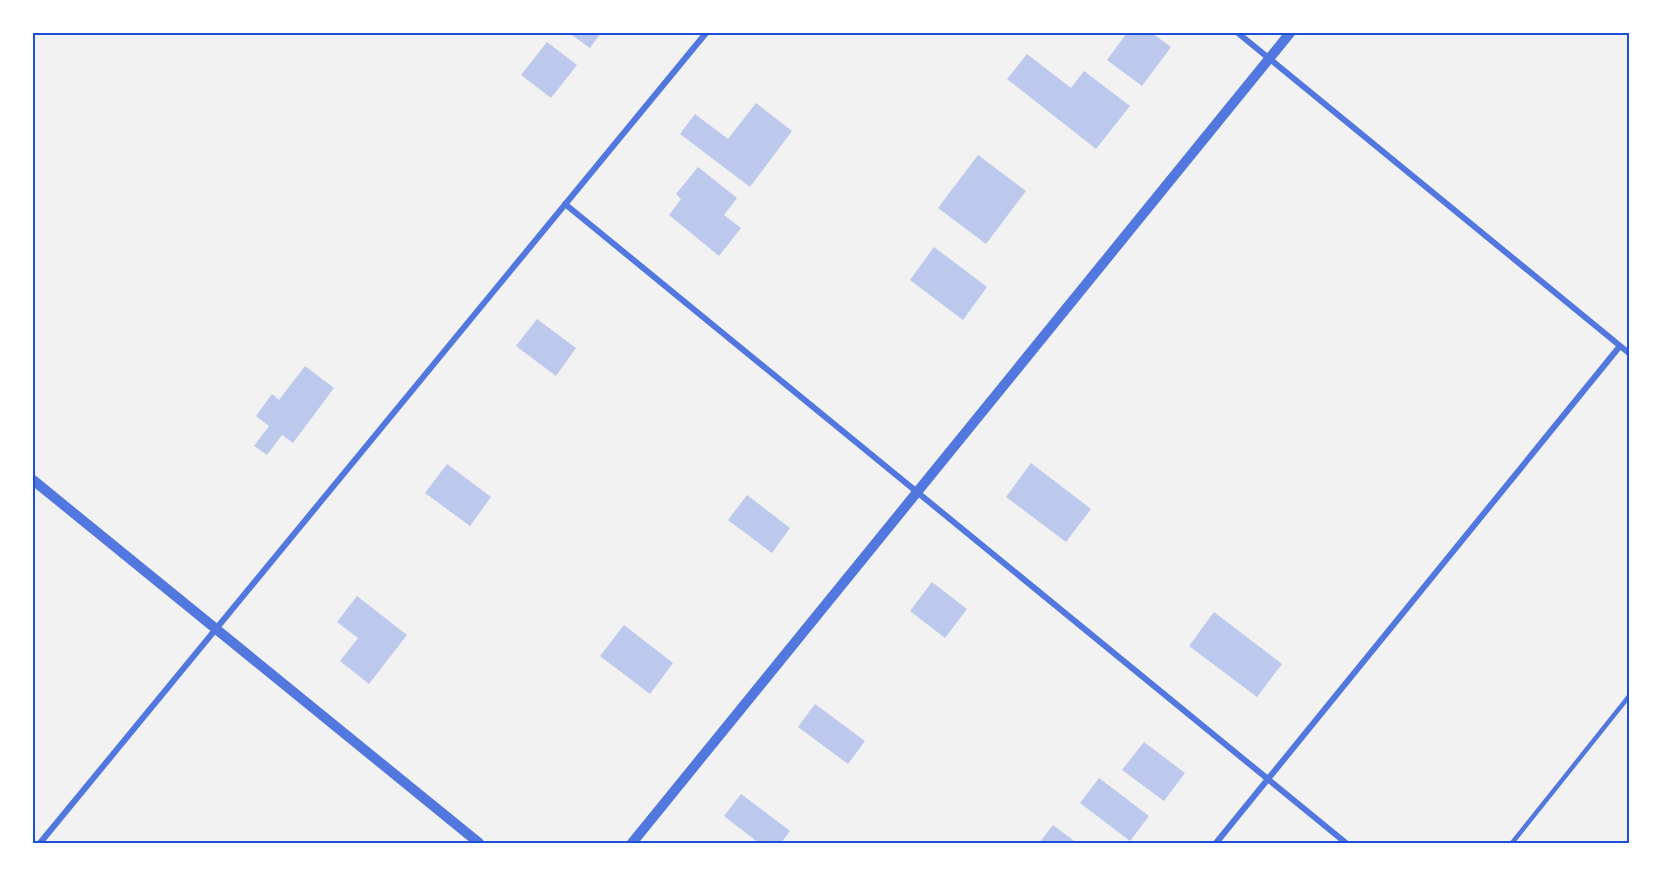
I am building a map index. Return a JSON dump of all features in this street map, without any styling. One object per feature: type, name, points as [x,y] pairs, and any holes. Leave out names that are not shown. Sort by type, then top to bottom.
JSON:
[{"type":"street","points":[[40,843],[706,33]]},
{"type":"street","points":[[1238,33],[1630,354]]},
{"type":"street","points":[[632,843],[1290,33]]},
{"type":"street","points":[[565,204],[1346,843]]},
{"type":"street","points":[[1215,843],[1620,346]]},
{"type":"street","points":[[33,480],[479,843]]},
{"type":"lane","points":[[1512,843],[1630,695]]},
{"type":"building","points":[[569,33],[601,33],[590,48]]},
{"type":"building","points":[[1127,33],[1152,33],[1171,47],[1142,86],[1107,60]]},
{"type":"building","points":[[547,42],[577,65],[551,98],[521,75]]},
{"type":"building","points":[[1027,54],[1071,88],[1084,71],[1130,106],[1096,149],[1007,79]]},
{"type":"building","points":[[756,103],[792,131],[750,187],[680,134],[695,114],[728,139]]},
{"type":"building","points":[[978,155],[1026,191],[986,244],[938,208]]},
{"type":"building","points":[[698,167],[737,198],[724,215],[741,228],[719,256],[669,215],[681,199],[676,194]]},
{"type":"building","points":[[934,247],[987,287],[963,320],[910,280]]},
{"type":"building","points":[[537,319],[576,348],[556,376],[516,346]]},
{"type":"building","points":[[305,366],[334,388],[293,443],[282,435],[267,455],[254,446],[269,426],[256,416],[272,394],[279,400]]},
{"type":"building","points":[[1031,463],[1091,509],[1066,542],[1006,497]]},
{"type":"building","points":[[447,464],[491,497],[470,526],[425,493]]},
{"type":"building","points":[[747,495],[790,528],[772,553],[728,520]]},
{"type":"building","points":[[932,582],[967,609],[945,638],[910,611]]},
{"type":"building","points":[[357,596],[407,635],[369,684],[340,661],[358,638],[337,622]]},
{"type":"building","points":[[1214,612],[1282,664],[1257,697],[1189,646]]},
{"type":"building","points":[[624,625],[673,663],[650,694],[600,656]]},
{"type":"building","points":[[815,704],[865,741],[848,764],[798,727]]},
{"type":"building","points":[[1144,742],[1185,773],[1164,801],[1122,770]]},
{"type":"building","points":[[1099,778],[1149,816],[1130,841],[1080,803]]},
{"type":"building","points":[[741,794],[790,831],[781,843],[759,843],[724,816]]},
{"type":"building","points":[[1053,825],[1077,843],[1039,843]]}]
